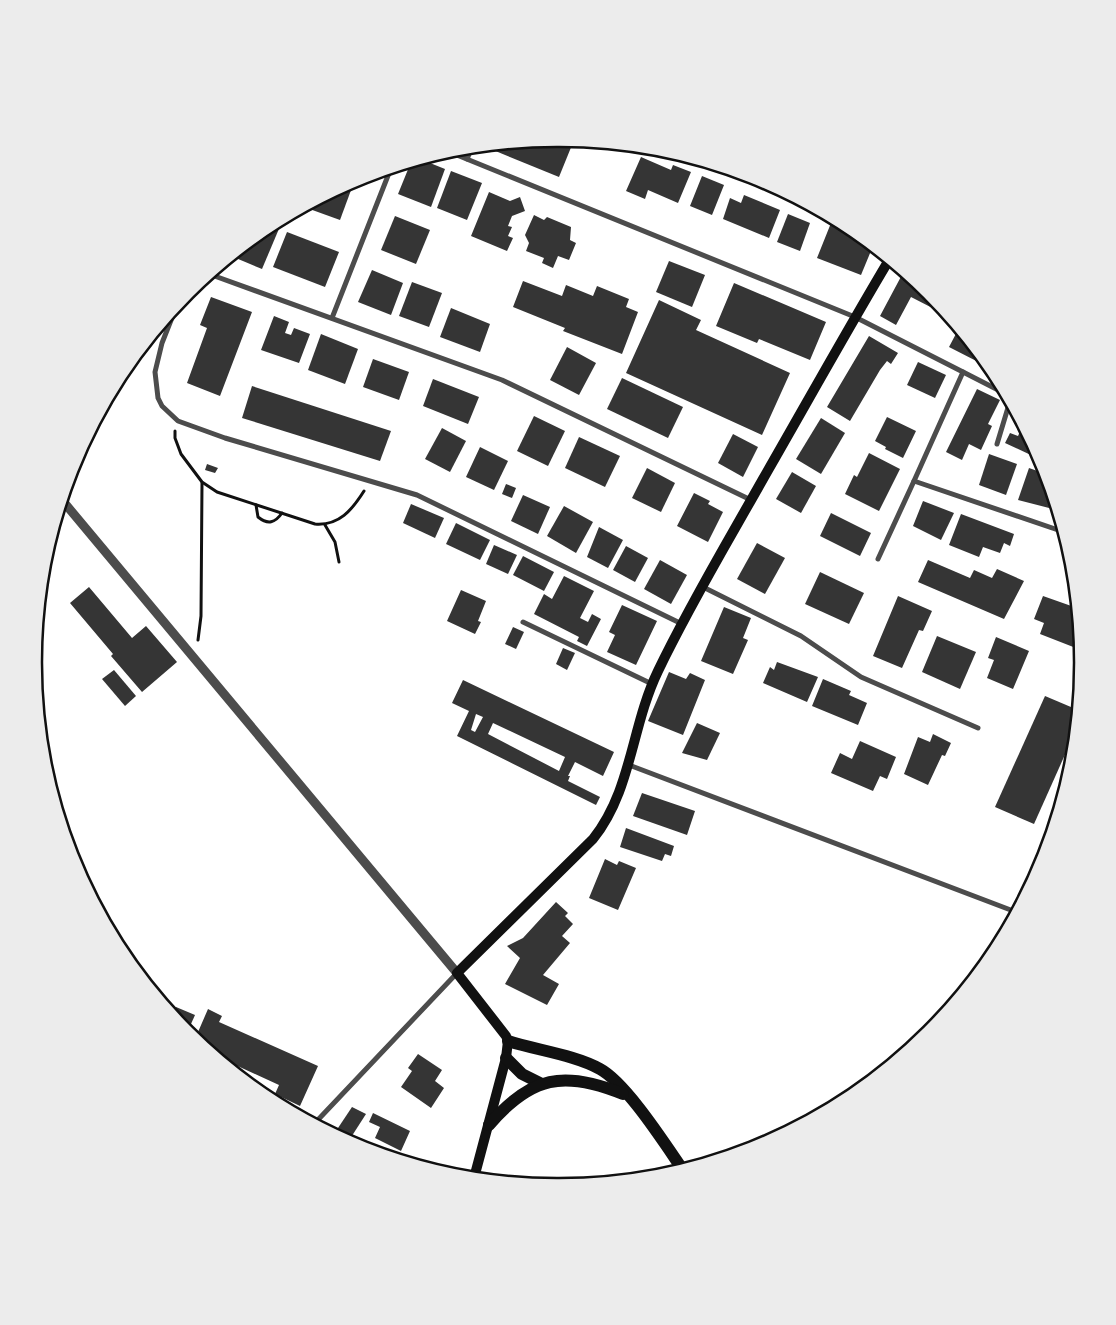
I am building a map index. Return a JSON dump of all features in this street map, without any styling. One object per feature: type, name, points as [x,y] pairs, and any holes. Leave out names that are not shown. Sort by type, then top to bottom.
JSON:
[{"type":"highway","points":[[508,1042],[596,1067],[606,1073],[628,1096],[678,1163]]},
{"type":"highway","points":[[506,1058],[522,1074],[540,1083]]},
{"type":"highway","points":[[489,1125],[515,1098],[540,1083],[562,1080],[585,1081],[628,1096]]},
{"type":"main road","points":[[476,1171],[506,1058],[508,1042],[502,1029],[456,973],[593,839],[613,808],[629,765],[652,684],[682,624],[886,265]]},
{"type":"street","points":[[467,160],[469,155]]},
{"type":"street","points":[[459,157],[855,317],[994,388]]},
{"type":"street","points":[[332,318],[388,176]]},
{"type":"street","points":[[216,277],[481,371],[524,389],[752,500]]},
{"type":"street","points":[[170,323],[154,372],[158,398],[166,410],[178,421],[225,438],[417,495],[682,624]]},
{"type":"street","points":[[878,559],[963,372]]},
{"type":"street","points":[[997,444],[1007,410]]},
{"type":"street","points":[[914,481],[1056,529]]},
{"type":"street","points":[[67,506],[456,973],[319,1119]]},
{"type":"street","points":[[703,587],[801,636],[861,677],[978,728]]},
{"type":"street","points":[[523,622],[652,684]]},
{"type":"street","points":[[629,765],[1010,910]]},
{"type":"path","points":[[178,421],[175,438],[181,454],[202,482],[217,492],[314,524],[325,525],[348,513],[371,480]]},
{"type":"path","points":[[198,640],[201,616],[202,482]]},
{"type":"path","points":[[256,505],[258,517],[268,523],[273,522],[282,513]]},
{"type":"path","points":[[325,525],[335,542],[339,562]]},
{"type":"building","points":[[571,147],[559,177],[495,151]]},
{"type":"building","points":[[641,157],[671,170],[673,165],[691,172],[678,203],[648,190],[645,199],[626,191]]},
{"type":"building","points":[[431,163],[445,169],[431,207],[398,194],[408,170]]},
{"type":"building","points":[[451,171],[482,183],[467,220],[437,208]]},
{"type":"building","points":[[702,176],[724,185],[712,215],[690,206]]},
{"type":"building","points":[[351,191],[340,220],[312,210]]},
{"type":"building","points":[[489,192],[510,201],[520,197],[525,211],[512,216],[508,226],[512,227],[508,236],[513,238],[507,251],[471,236]]},
{"type":"building","points":[[744,195],[780,210],[769,238],[723,219],[730,198],[741,203]]},
{"type":"building","points":[[788,214],[810,223],[800,251],[777,242]]},
{"type":"building","points":[[534,215],[544,220],[547,217],[571,227],[570,240],[576,243],[569,260],[558,256],[553,268],[542,263],[544,258],[526,251],[529,243],[525,235]]},
{"type":"building","points":[[395,216],[430,230],[416,264],[381,250]]},
{"type":"building","points":[[830,225],[870,253],[861,275],[817,258]]},
{"type":"building","points":[[279,230],[262,269],[238,259]]},
{"type":"building","points":[[287,232],[339,252],[325,287],[273,267]]},
{"type":"building","points":[[669,261],[705,275],[692,307],[656,292]]},
{"type":"building","points":[[372,270],[403,283],[391,315],[358,302]]},
{"type":"building","points":[[901,277],[932,308],[911,297],[896,325],[880,316]]},
{"type":"building","points":[[523,281],[562,296],[566,285],[593,296],[597,286],[629,299],[626,307],[638,312],[622,354],[563,331],[565,328],[513,307]]},
{"type":"building","points":[[412,282],[442,293],[429,327],[399,316]]},
{"type":"building","points":[[734,283],[826,322],[810,360],[759,339],[757,343],[716,326]]},
{"type":"building","points":[[211,297],[252,312],[220,396],[187,383],[207,328],[200,325]]},
{"type":"building","points":[[659,300],[701,320],[696,330],[790,373],[762,435],[626,373]]},
{"type":"building","points":[[451,308],[490,324],[480,352],[440,337]]},
{"type":"building","points":[[274,316],[289,322],[285,333],[291,335],[294,328],[310,334],[299,363],[261,350]]},
{"type":"building","points":[[321,334],[358,349],[345,384],[308,370]]},
{"type":"building","points":[[955,335],[976,361],[949,347]]},
{"type":"building","points":[[869,336],[898,353],[891,364],[887,361],[880,370],[850,421],[827,407]]},
{"type":"building","points":[[567,347],[596,363],[579,395],[550,380]]},
{"type":"building","points":[[373,359],[409,372],[399,400],[363,387]]},
{"type":"building","points":[[918,362],[946,375],[935,398],[907,385]]},
{"type":"building","points":[[622,378],[683,407],[668,438],[607,409]]},
{"type":"building","points":[[433,379],[479,397],[468,424],[423,406]]},
{"type":"building","points":[[252,386],[391,431],[380,461],[242,418]]},
{"type":"building","points":[[977,389],[1000,400],[988,424],[992,426],[981,450],[969,444],[962,460],[946,452]]},
{"type":"building","points":[[534,416],[565,431],[548,466],[517,451]]},
{"type":"building","points":[[887,417],[916,431],[903,458],[885,449],[886,447],[875,441]]},
{"type":"building","points":[[821,418],[845,433],[821,474],[796,459]]},
{"type":"building","points":[[442,428],[466,441],[450,472],[425,459]]},
{"type":"building","points":[[1010,433],[1018,436],[1019,433],[1029,454],[1005,443]]},
{"type":"building","points":[[733,434],[758,447],[743,477],[718,463]]},
{"type":"building","points":[[579,437],[620,456],[605,487],[565,468]]},
{"type":"building","points":[[480,447],[508,461],[494,490],[466,477]]},
{"type":"building","points":[[869,453],[900,469],[879,511],[845,494],[854,475],[857,477]]},
{"type":"building","points":[[989,454],[1017,464],[1006,495],[979,485]]},
{"type":"building","points":[[207,464],[218,468],[215,473],[205,470]]},
{"type":"building","points":[[647,468],[675,483],[661,512],[632,498]]},
{"type":"building","points":[[1029,468],[1036,470],[1049,508],[1018,500]]},
{"type":"building","points":[[792,472],[816,486],[801,513],[776,499]]},
{"type":"building","points":[[506,484],[516,488],[512,498],[502,494]]},
{"type":"building","points":[[694,493],[710,501],[708,504],[723,512],[708,542],[677,526]]},
{"type":"building","points":[[523,495],[550,507],[538,534],[511,521]]},
{"type":"building","points":[[923,501],[954,513],[941,540],[913,526]]},
{"type":"building","points":[[411,504],[444,518],[435,538],[403,523]]},
{"type":"building","points":[[564,506],[593,522],[576,553],[547,536]]},
{"type":"building","points":[[831,513],[871,533],[860,556],[820,536]]},
{"type":"building","points":[[961,514],[1014,534],[1010,546],[1004,543],[1000,553],[983,547],[979,557],[949,545]]},
{"type":"building","points":[[456,523],[490,540],[480,560],[446,544]]},
{"type":"building","points":[[599,527],[623,540],[608,568],[587,557]]},
{"type":"building","points":[[757,543],[785,558],[765,594],[737,579]]},
{"type":"building","points":[[494,545],[517,555],[508,574],[486,564]]},
{"type":"building","points":[[626,546],[648,558],[635,582],[613,570]]},
{"type":"building","points":[[523,556],[554,572],[544,591],[513,575]]},
{"type":"building","points":[[660,560],[687,575],[671,604],[644,589]]},
{"type":"building","points":[[928,560],[970,578],[974,570],[992,578],[997,569],[1024,581],[1004,619],[918,582]]},
{"type":"building","points":[[820,572],[864,593],[849,624],[805,604]]},
{"type":"building","points":[[564,576],[594,591],[580,618],[588,622],[592,614],[601,619],[587,646],[577,641],[579,637],[534,614],[544,594],[552,599]]},
{"type":"building","points":[[89,587],[132,638],[146,626],[177,662],[142,692],[70,603]]},
{"type":"building","points":[[461,590],[486,601],[478,621],[481,622],[475,634],[447,621]]},
{"type":"building","points":[[898,596],[932,611],[923,631],[919,630],[902,668],[873,656]]},
{"type":"building","points":[[1043,596],[1070,606],[1073,647],[1040,634],[1044,623],[1034,619]]},
{"type":"building","points":[[622,605],[657,621],[636,665],[607,652],[615,635],[609,632]]},
{"type":"building","points":[[724,607],[751,618],[743,638],[748,640],[733,674],[701,661]]},
{"type":"building","points":[[513,627],[524,632],[516,649],[505,644]]},
{"type":"building","points":[[937,636],[976,652],[960,689],[922,672]]},
{"type":"building","points":[[996,637],[1029,651],[1013,689],[987,678],[994,660],[988,658]]},
{"type":"building","points":[[563,648],[575,653],[567,670],[556,664]]},
{"type":"building","points":[[777,662],[818,677],[807,702],[763,683],[770,667],[774,670]]},
{"type":"building","points":[[114,670],[136,696],[125,706],[102,679]]},
{"type":"building","points":[[669,672],[686,679],[690,673],[705,680],[683,735],[648,721]]},
{"type":"building","points":[[823,679],[851,691],[849,695],[867,703],[858,725],[812,706]]},
{"type":"building","points":[[463,680],[614,752],[603,776],[575,762],[568,776],[570,776],[568,781],[600,797],[596,805],[457,736],[469,711],[452,703]],"holes":[[[476,714],[483,717],[475,732],[471,730]],[[493,723],[565,757],[559,771],[488,734]]]},
{"type":"building","points":[[1045,696],[1071,707],[1065,754],[1034,824],[995,807]]},
{"type":"building","points":[[697,723],[720,733],[707,760],[682,753]]},
{"type":"building","points":[[933,734],[951,743],[945,756],[942,755],[928,785],[904,774],[918,737],[930,742]]},
{"type":"building","points":[[860,741],[896,757],[887,779],[880,776],[873,791],[831,773],[840,753],[852,759]]},
{"type":"building","points":[[642,793],[695,811],[687,835],[633,816]]},
{"type":"building","points":[[626,828],[674,846],[671,856],[665,854],[662,861],[620,847]]},
{"type":"building","points":[[605,859],[617,865],[619,861],[636,868],[618,910],[589,898]]},
{"type":"building","points":[[556,902],[568,913],[565,916],[573,924],[562,936],[570,943],[543,975],[559,984],[547,1005],[505,984],[520,958],[507,946],[523,938]]},
{"type":"building","points":[[176,1008],[195,1015],[191,1025]]},
{"type":"building","points":[[208,1009],[222,1016],[219,1022],[318,1066],[300,1106],[275,1093],[279,1085],[238,1066],[198,1032]]},
{"type":"building","points":[[418,1054],[442,1070],[435,1081],[444,1088],[431,1108],[401,1087],[412,1071],[408,1068]]},
{"type":"building","points":[[352,1107],[366,1114],[352,1135],[338,1128]]},
{"type":"building","points":[[373,1113],[410,1131],[401,1151],[375,1138],[380,1127],[369,1122]]}]
